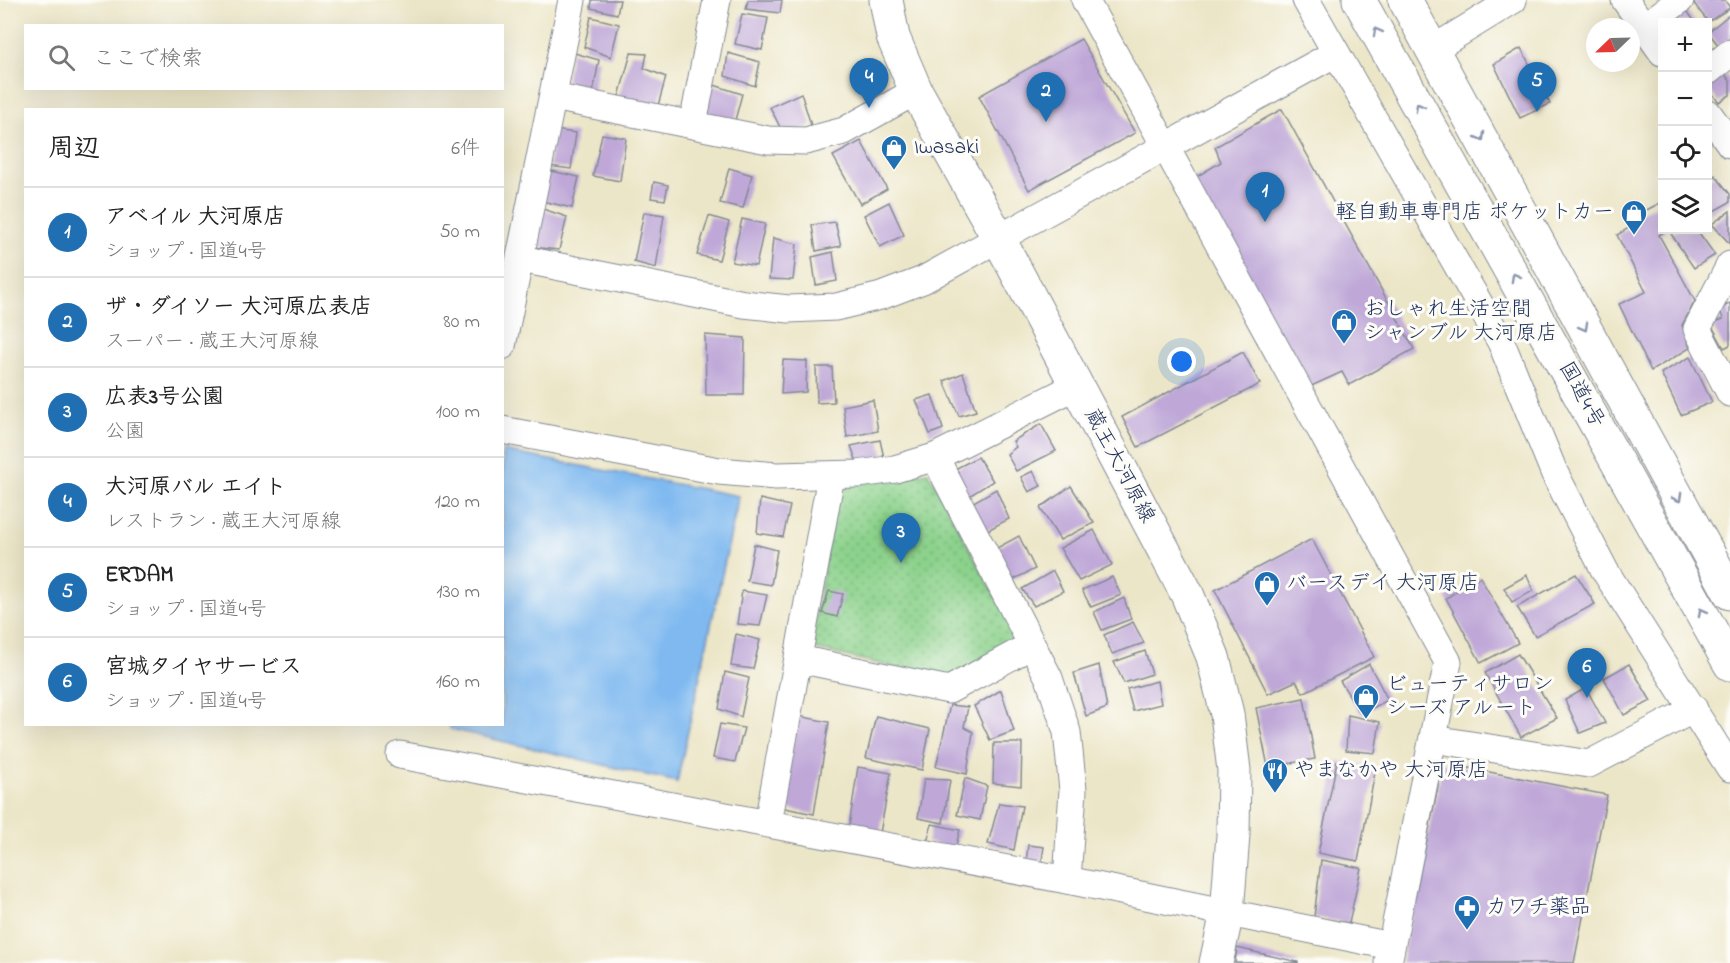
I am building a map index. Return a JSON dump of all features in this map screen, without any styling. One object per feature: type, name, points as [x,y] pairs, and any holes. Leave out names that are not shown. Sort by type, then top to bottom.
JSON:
[{"type":"main road","name":"蔵王大河原線","points":[[886,0],[893,37],[916,91],[998,237],[1187,594],[1213,657],[1227,714],[1234,770],[1233,835],[1227,913],[1216,963]]},
{"type":"main road","name":"国道4号","points":[[1359,0],[1730,664]]},
{"type":"main road","name":"国道4号","points":[[1405,0],[1730,593]]},
{"type":"street","points":[[504,337],[572,0]]},
{"type":"street","points":[[693,124],[717,0]]},
{"type":"street","points":[[400,755],[1067,880],[1227,913],[1390,954],[1448,662],[1085,0]]},
{"type":"street","points":[[1306,0],[1501,342],[1554,472],[1605,571],[1730,768]]},
{"type":"street","points":[[1432,49],[1513,0]]},
{"type":"street","points":[[1625,0],[1658,46]]},
{"type":"street","points":[[1644,27],[1680,0]]},
{"type":"street","points":[[521,259],[744,304],[789,309],[836,307],[881,296],[923,280],[1336,53]]},
{"type":"street","points":[[1712,66],[1730,53]]},
{"type":"street","points":[[553,96],[768,140],[806,141],[844,131],[916,91]]},
{"type":"street","points":[[1712,120],[1730,144]]},
{"type":"street","points":[[1730,265],[1697,329],[1730,393]]},
{"type":"street","points":[[504,430],[719,471],[776,476],[831,476],[894,469],[935,457],[1076,386]]},
{"type":"street","points":[[935,457],[1049,678],[1067,732],[1073,790],[1067,880]]},
{"type":"street","points":[[768,823],[831,476]]},
{"type":"street","points":[[798,659],[949,690],[1032,645]]},
{"type":"street","points":[[1433,739],[1589,764],[1694,709]]},
{"type":"green space","points":[[928,472],[1015,632],[1014,644],[949,680],[811,648],[836,493],[844,485]]},
{"type":"water","points":[[504,451],[739,496],[677,782],[450,729],[450,726],[504,726]]},
{"type":"building","points":[[592,0],[620,0],[617,14],[591,8]]},
{"type":"building","points":[[748,0],[782,0],[780,13],[746,9]]},
{"type":"building","points":[[1696,0],[1725,0],[1730,8],[1712,19],[1705,18],[1693,2]]},
{"type":"building","points":[[1685,8],[1692,18],[1671,18]]},
{"type":"building","points":[[742,14],[768,18],[762,50],[735,44]]},
{"type":"building","points":[[1730,14],[1730,39],[1719,46],[1712,37],[1712,29]]},
{"type":"building","points":[[591,17],[619,24],[611,57],[584,47]]},
{"type":"building","points":[[1081,39],[1135,133],[1029,190],[979,96]]},
{"type":"building","points":[[1521,48],[1550,104],[1520,118],[1494,64]]},
{"type":"building","points":[[571,52],[599,60],[592,98],[565,91]]},
{"type":"building","points":[[631,53],[647,54],[644,68],[666,77],[657,109],[618,100]]},
{"type":"building","points":[[728,53],[760,62],[755,86],[725,76]]},
{"type":"building","points":[[1725,74],[1730,81],[1730,95],[1719,102],[1712,94],[1712,83]]},
{"type":"building","points":[[711,84],[742,94],[734,124],[704,117]]},
{"type":"building","points":[[801,93],[811,125],[785,137],[770,107]]},
{"type":"building","points":[[1282,109],[1414,349],[1349,385],[1342,372],[1307,388],[1191,180],[1221,162],[1215,147]]},
{"type":"building","points":[[554,130],[576,133],[571,169],[549,166]]},
{"type":"building","points":[[602,134],[626,138],[620,181],[593,176]]},
{"type":"building","points":[[861,141],[887,189],[860,204],[833,156]]},
{"type":"building","points":[[729,168],[752,175],[743,208],[720,203]]},
{"type":"building","points":[[547,170],[579,177],[572,208],[542,201]]},
{"type":"building","points":[[1715,175],[1730,194],[1730,202],[1712,212],[1712,180]]},
{"type":"building","points":[[654,182],[668,185],[665,200],[651,198]]},
{"type":"building","points":[[889,202],[904,235],[880,247],[864,215]]},
{"type":"building","points":[[1658,204],[1658,234],[1661,234],[1659,235],[1695,301],[1682,325],[1690,348],[1651,371],[1619,304],[1646,292],[1617,235],[1629,228],[1627,220]]},
{"type":"building","points":[[540,208],[567,217],[559,250],[532,247]]},
{"type":"building","points":[[1730,211],[1730,244],[1712,224]]},
{"type":"building","points":[[644,212],[664,215],[656,268],[634,262]]},
{"type":"building","points":[[709,216],[729,222],[719,260],[697,255]]},
{"type":"building","points":[[742,219],[765,224],[756,266],[732,262]]},
{"type":"building","points":[[835,222],[841,246],[816,251],[812,225]]},
{"type":"building","points":[[1671,234],[1700,234],[1715,255],[1694,268]]},
{"type":"building","points":[[773,238],[797,244],[793,280],[769,279]]},
{"type":"building","points":[[833,252],[837,281],[816,285],[812,257]]},
{"type":"building","points":[[1730,303],[1730,345],[1724,348],[1711,324],[1723,319],[1720,309]]},
{"type":"building","points":[[705,335],[745,338],[744,395],[706,395]]},
{"type":"building","points":[[1243,352],[1260,384],[1138,447],[1122,417]]},
{"type":"building","points":[[1690,357],[1712,402],[1681,415],[1661,373]]},
{"type":"building","points":[[783,360],[807,361],[806,392],[781,394]]},
{"type":"building","points":[[816,367],[832,367],[834,402],[817,403]]},
{"type":"building","points":[[963,373],[976,411],[959,416],[944,381]]},
{"type":"building","points":[[932,395],[943,429],[930,434],[916,400]]},
{"type":"building","points":[[873,400],[878,431],[847,437],[843,406]]},
{"type":"building","points":[[1041,424],[1056,451],[1016,471],[1007,454],[1016,447],[1013,441]]},
{"type":"building","points":[[880,440],[884,458],[858,465],[851,446]]},
{"type":"building","points":[[978,457],[993,481],[966,498],[949,472]]},
{"type":"building","points":[[1033,471],[1041,486],[1029,492],[1021,477]]},
{"type":"building","points":[[1071,486],[1094,523],[1060,540],[1040,508]]},
{"type":"building","points":[[996,489],[1009,519],[984,532],[970,504]]},
{"type":"building","points":[[760,499],[790,506],[783,537],[757,533]]},
{"type":"building","points":[[1094,530],[1112,565],[1079,581],[1060,548]]},
{"type":"building","points":[[1019,536],[1035,569],[1010,581],[995,549]]},
{"type":"building","points":[[1312,539],[1374,657],[1303,693],[1296,681],[1268,694],[1215,590]]},
{"type":"building","points":[[754,544],[777,550],[771,585],[747,581]]},
{"type":"building","points":[[1053,571],[1063,591],[1034,606],[1022,589]]},
{"type":"building","points":[[1576,574],[1595,604],[1535,636],[1517,607]]},
{"type":"building","points":[[1527,575],[1533,591],[1512,602],[1504,588]]},
{"type":"building","points":[[1112,577],[1121,595],[1091,607],[1082,590]]},
{"type":"building","points":[[1480,577],[1518,643],[1481,663],[1446,598]]},
{"type":"building","points":[[742,591],[767,595],[760,626],[737,624]]},
{"type":"building","points":[[829,591],[843,594],[837,617],[822,613]]},
{"type":"building","points":[[1124,598],[1131,619],[1102,630],[1094,612]]},
{"type":"building","points":[[1133,622],[1144,643],[1112,654],[1104,635]]},
{"type":"building","points":[[736,634],[760,640],[753,669],[731,666]]},
{"type":"building","points":[[1145,651],[1152,674],[1124,683],[1114,662]]},
{"type":"building","points":[[1518,654],[1557,718],[1521,737],[1485,673]]},
{"type":"building","points":[[1369,664],[1388,700],[1361,714],[1340,681]]},
{"type":"building","points":[[1629,664],[1651,701],[1624,715],[1604,678]]},
{"type":"building","points":[[1099,665],[1107,708],[1086,716],[1074,673]]},
{"type":"building","points":[[725,672],[749,678],[741,717],[719,709]]},
{"type":"building","points":[[1157,681],[1161,704],[1133,711],[1127,689]]},
{"type":"building","points":[[1586,688],[1605,723],[1580,733],[1565,700]]},
{"type":"building","points":[[1001,690],[1014,731],[990,740],[974,706]]},
{"type":"building","points":[[1304,698],[1315,759],[1268,767],[1256,708]]},
{"type":"building","points":[[950,705],[968,707],[964,727],[973,732],[967,774],[936,767]]},
{"type":"building","points":[[1348,715],[1380,722],[1375,753],[1346,750]]},
{"type":"building","points":[[798,716],[829,722],[814,814],[780,807]]},
{"type":"building","points":[[876,716],[930,729],[922,770],[866,758]]},
{"type":"building","points":[[720,724],[744,728],[735,762],[713,758]]},
{"type":"building","points":[[994,743],[1022,743],[1021,786],[993,783]]},
{"type":"building","points":[[1337,761],[1376,767],[1358,861],[1318,853]]},
{"type":"building","points":[[1443,763],[1607,795],[1574,963],[1401,963]]},
{"type":"building","points":[[858,767],[891,773],[880,833],[849,827]]},
{"type":"building","points":[[965,778],[987,786],[980,820],[957,815]]},
{"type":"building","points":[[924,779],[950,780],[943,823],[918,818]]},
{"type":"building","points":[[999,803],[1022,806],[1014,850],[988,844]]},
{"type":"building","points":[[932,824],[960,830],[955,849],[927,842]]},
{"type":"building","points":[[1028,845],[1044,847],[1041,866],[1026,864]]},
{"type":"building","points":[[1321,860],[1361,868],[1349,923],[1314,917]]},
{"type":"building","points":[[1237,948],[1298,962],[1298,963],[1235,963]]},
{"type":"place","name":"大河原バル エイト","points":[[869,108]]},
{"type":"place","name":"ERDAM","points":[[1537,112]]},
{"type":"place","name":"ザ・ダイソー 大河原広表店","points":[[1046,122]]},
{"type":"place","name":"Iwasaki","points":[[894,171]]},
{"type":"place","name":"アベイル 大河原店","points":[[1265,222]]},
{"type":"place","name":"軽自動車専門店 ポケットカー","points":[[1634,236]]},
{"type":"place","name":"おしゃれ生活空間 シャンブル 大河原店","points":[[1344,345]]},
{"type":"place","name":"広表3号公園","points":[[901,563]]},
{"type":"place","name":"バースデイ 大河原店","points":[[1267,607]]},
{"type":"place","name":"宮城タイヤサービス","points":[[1587,698]]},
{"type":"place","name":"ビューティサロン シーズ アルート","points":[[1366,720]]},
{"type":"place","name":"やまなかや 大河原店","points":[[1275,794]]},
{"type":"place","name":"カワチ薬品","points":[[1467,931]]}]
